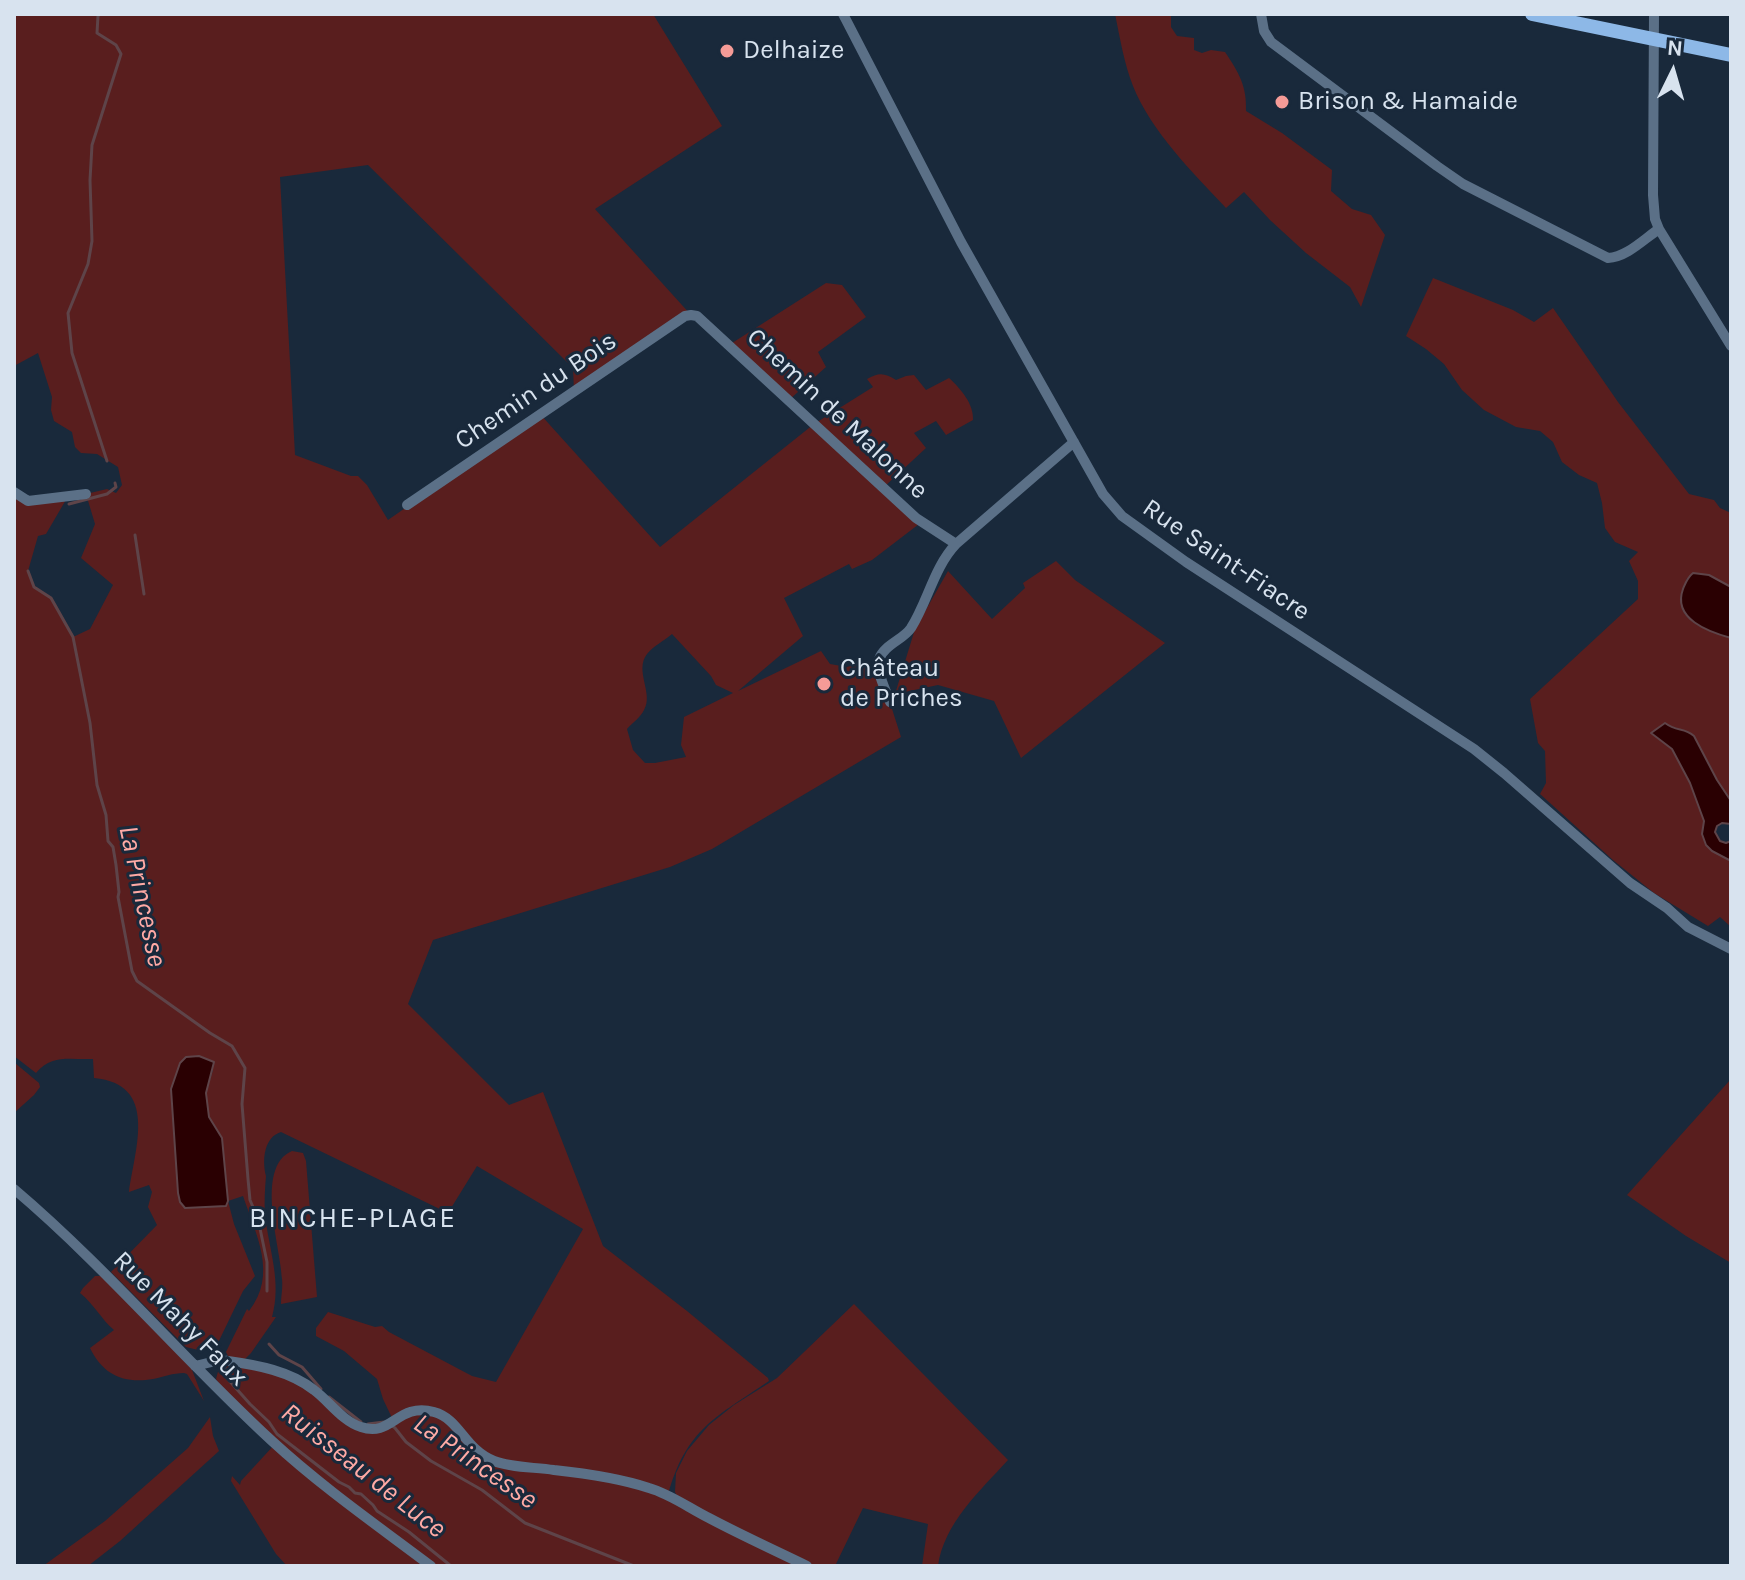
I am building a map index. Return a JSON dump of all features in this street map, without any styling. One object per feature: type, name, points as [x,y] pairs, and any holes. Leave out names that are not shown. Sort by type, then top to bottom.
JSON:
[{"type":"main road","points":[[1532,14],[1731,55]]},
{"type":"street","name":"Rue Saint-Fiacre","points":[[843,14],[961,242],[1103,494],[1122,516],[1186,562],[1474,749],[1630,883],[1667,908],[1688,927],[1731,949]]},
{"type":"street","points":[[1261,14],[1264,31],[1271,42],[1463,184],[1608,258],[1616,258],[1659,229]]},
{"type":"street","points":[[1654,14],[1655,219],[1731,346]]},
{"type":"street","name":"Chemin du Bois","points":[[407,505],[586,382],[691,315]]},
{"type":"street","name":"Chemin de Malonne","points":[[691,315],[697,316],[916,518],[956,544]]},
{"type":"street","points":[[890,702],[878,665],[881,656],[890,645],[910,631],[946,555],[1074,442]]},
{"type":"street","points":[[14,492],[28,501],[86,494]]},
{"type":"street","name":"Rue Mahy Faux","points":[[14,1189],[72,1241],[275,1444],[319,1482],[431,1566]]},
{"type":"street","points":[[195,1366],[220,1360],[287,1375],[313,1389],[347,1419],[375,1430],[408,1411],[433,1411],[450,1420],[471,1447],[491,1460],[651,1488],[807,1566]]},
{"type":"shaded area","points":[[14,14],[653,14],[722,126],[595,209],[691,315],[574,391],[573,368],[368,165],[280,177],[295,455],[358,476],[388,520],[540,414],[660,547],[814,424],[873,387],[867,379],[871,377],[882,374],[896,380],[914,375],[926,390],[949,378],[966,397],[973,420],[946,435],[936,421],[914,433],[926,448],[884,487],[923,521],[872,560],[852,569],[849,564],[784,598],[803,636],[738,691],[821,651],[830,664],[847,667],[861,663],[863,667],[878,665],[901,737],[712,849],[670,867],[433,940],[408,1004],[509,1105],[543,1092],[603,1246],[768,1378],[769,1381],[718,1415],[694,1439],[675,1473],[668,1495],[807,1566],[287,1566],[276,1554],[231,1481],[232,1476],[240,1485],[275,1444],[216,1379],[219,1368],[229,1358],[226,1352],[247,1309],[249,1311],[258,1297],[262,1283],[262,1254],[243,1196],[228,1201],[255,1276],[243,1291],[215,1349],[186,1347],[111,1272],[157,1225],[148,1207],[152,1192],[149,1185],[129,1192],[138,1121],[128,1092],[114,1083],[94,1078],[93,1059],[55,1060],[36,1073],[14,1056],[14,492],[22,499],[67,498],[46,534],[38,536],[28,571],[34,586],[51,598],[73,637],[90,629],[113,585],[81,558],[95,524],[86,494],[107,489],[116,493],[122,485],[118,467],[97,454],[81,453],[75,447],[72,432],[54,421],[52,397],[38,353],[14,366]],"holes":[[[672,634],[716,685],[733,693],[684,717],[681,745],[686,757],[645,763],[633,750],[627,729],[641,715],[646,703],[644,661],[649,651]],[[186,1057],[213,1070],[206,1093],[208,1117],[222,1138],[228,1201]],[[281,1132],[448,1213],[477,1166],[583,1229],[496,1382],[472,1376],[382,1326],[375,1327],[328,1312],[316,1328],[316,1336],[344,1351],[377,1379],[393,1420],[362,1427],[287,1375],[242,1362],[276,1317],[272,1317],[276,1291],[265,1215],[264,1163],[268,1144]]]},
{"type":"shaded area","points":[[1115,14],[1171,14],[1171,27],[1177,36],[1194,38],[1194,50],[1202,53],[1211,50],[1225,52],[1241,80],[1246,111],[1332,170],[1331,191],[1352,209],[1371,215],[1385,235],[1361,307],[1350,287],[1306,253],[1244,192],[1226,208],[1174,151],[1150,119],[1133,86]]},
{"type":"shaded area","points":[[1433,278],[1513,310],[1534,322],[1553,308],[1618,402],[1689,494],[1714,500],[1720,508],[1731,513],[1731,587],[1715,578],[1687,578],[1681,603],[1693,622],[1731,638],[1731,801],[1709,763],[1681,729],[1675,730],[1672,749],[1690,783],[1704,821],[1702,834],[1712,851],[1731,861],[1731,927],[1720,917],[1708,926],[1654,893],[1540,794],[1546,783],[1545,751],[1538,743],[1530,699],[1638,599],[1638,581],[1629,561],[1638,552],[1615,542],[1605,528],[1597,483],[1579,475],[1562,462],[1553,442],[1540,431],[1516,427],[1484,410],[1462,390],[1444,364],[1406,336]]},
{"type":"shaded area","points":[[826,283],[842,285],[866,317],[818,352],[826,367],[789,400],[729,345]]},
{"type":"shaded area","points":[[1056,561],[1075,580],[1165,643],[1021,758],[994,701],[938,685],[895,694],[915,629],[948,571],[992,619],[1025,588],[1023,583]]},
{"type":"shaded area","points":[[1693,573],[1709,575],[1731,587],[1731,638],[1703,628],[1683,608],[1683,589]]},
{"type":"shaded area","points":[[1665,723],[1694,736],[1731,801],[1731,824],[1722,823],[1715,832],[1720,841],[1731,841],[1731,861],[1706,845],[1702,834],[1704,821],[1690,783],[1672,749],[1651,733]]},
{"type":"shaded area","points":[[199,1056],[214,1062],[206,1093],[209,1117],[222,1138],[228,1201],[226,1206],[185,1208],[178,1193],[171,1089],[180,1063],[186,1057]]},
{"type":"shaded area","points":[[15,1063],[40,1087],[14,1113]]},
{"type":"shaded area","points":[[1731,1079],[1731,1263],[1627,1195]]},
{"type":"shaded area","points":[[292,1151],[303,1153],[306,1161],[317,1297],[281,1304],[282,1279],[272,1190],[274,1173],[281,1160]]},
{"type":"shaded area","points":[[95,1276],[103,1276],[183,1357],[192,1370],[204,1401],[187,1374],[133,1380],[116,1376],[101,1365],[90,1348],[114,1330],[80,1293]]},
{"type":"shaded area","points":[[854,1304],[1008,1460],[955,1522],[938,1566],[922,1566],[928,1524],[863,1508],[835,1566],[814,1566],[678,1498],[675,1492],[676,1473],[687,1451],[709,1425],[777,1378]]},
{"type":"shaded area","points":[[210,1417],[219,1451],[120,1541],[88,1566],[43,1566],[105,1521],[188,1448]]},
{"type":"waterway","name":"La Princesse","points":[[100,14],[97,33],[116,45],[121,54],[92,145],[92,241],[88,264],[68,313],[72,353],[107,461]]},
{"type":"waterway","points":[[69,504],[107,494],[116,487],[115,483]]},
{"type":"waterway","points":[[135,535],[144,594]]},
{"type":"waterway","name":"La Princesse","points":[[28,571],[34,587],[51,598],[73,637],[90,723],[97,785],[106,815],[108,841],[113,847],[118,897],[132,971],[137,981],[232,1046],[245,1068],[242,1104],[250,1200],[258,1219],[267,1262],[267,1291]]},
{"type":"waterway","name":"La Princesse","points":[[269,1344],[279,1355],[302,1367],[321,1389]]},
{"type":"waterway","name":"Ruisseau de Luce","points":[[225,1368],[226,1377],[277,1434],[339,1482],[361,1494],[377,1511],[451,1566]]},
{"type":"waterway","name":"La Princesse","points":[[329,1397],[361,1422]]},
{"type":"waterway","name":"La Princesse","points":[[368,1424],[384,1422]]},
{"type":"waterway","name":"La Princesse","points":[[391,1425],[406,1442],[431,1461],[482,1490],[525,1523],[634,1566]]},
{"type":"place","name":"Delhaize","points":[[727,51]]},
{"type":"place","name":"Brison & Hamaide","points":[[1282,102]]},
{"type":"place","name":"Château de Priches","points":[[824,684]]},
{"type":"district","name":"BINCHE-PLAGE","points":[[353,1219]]}]
